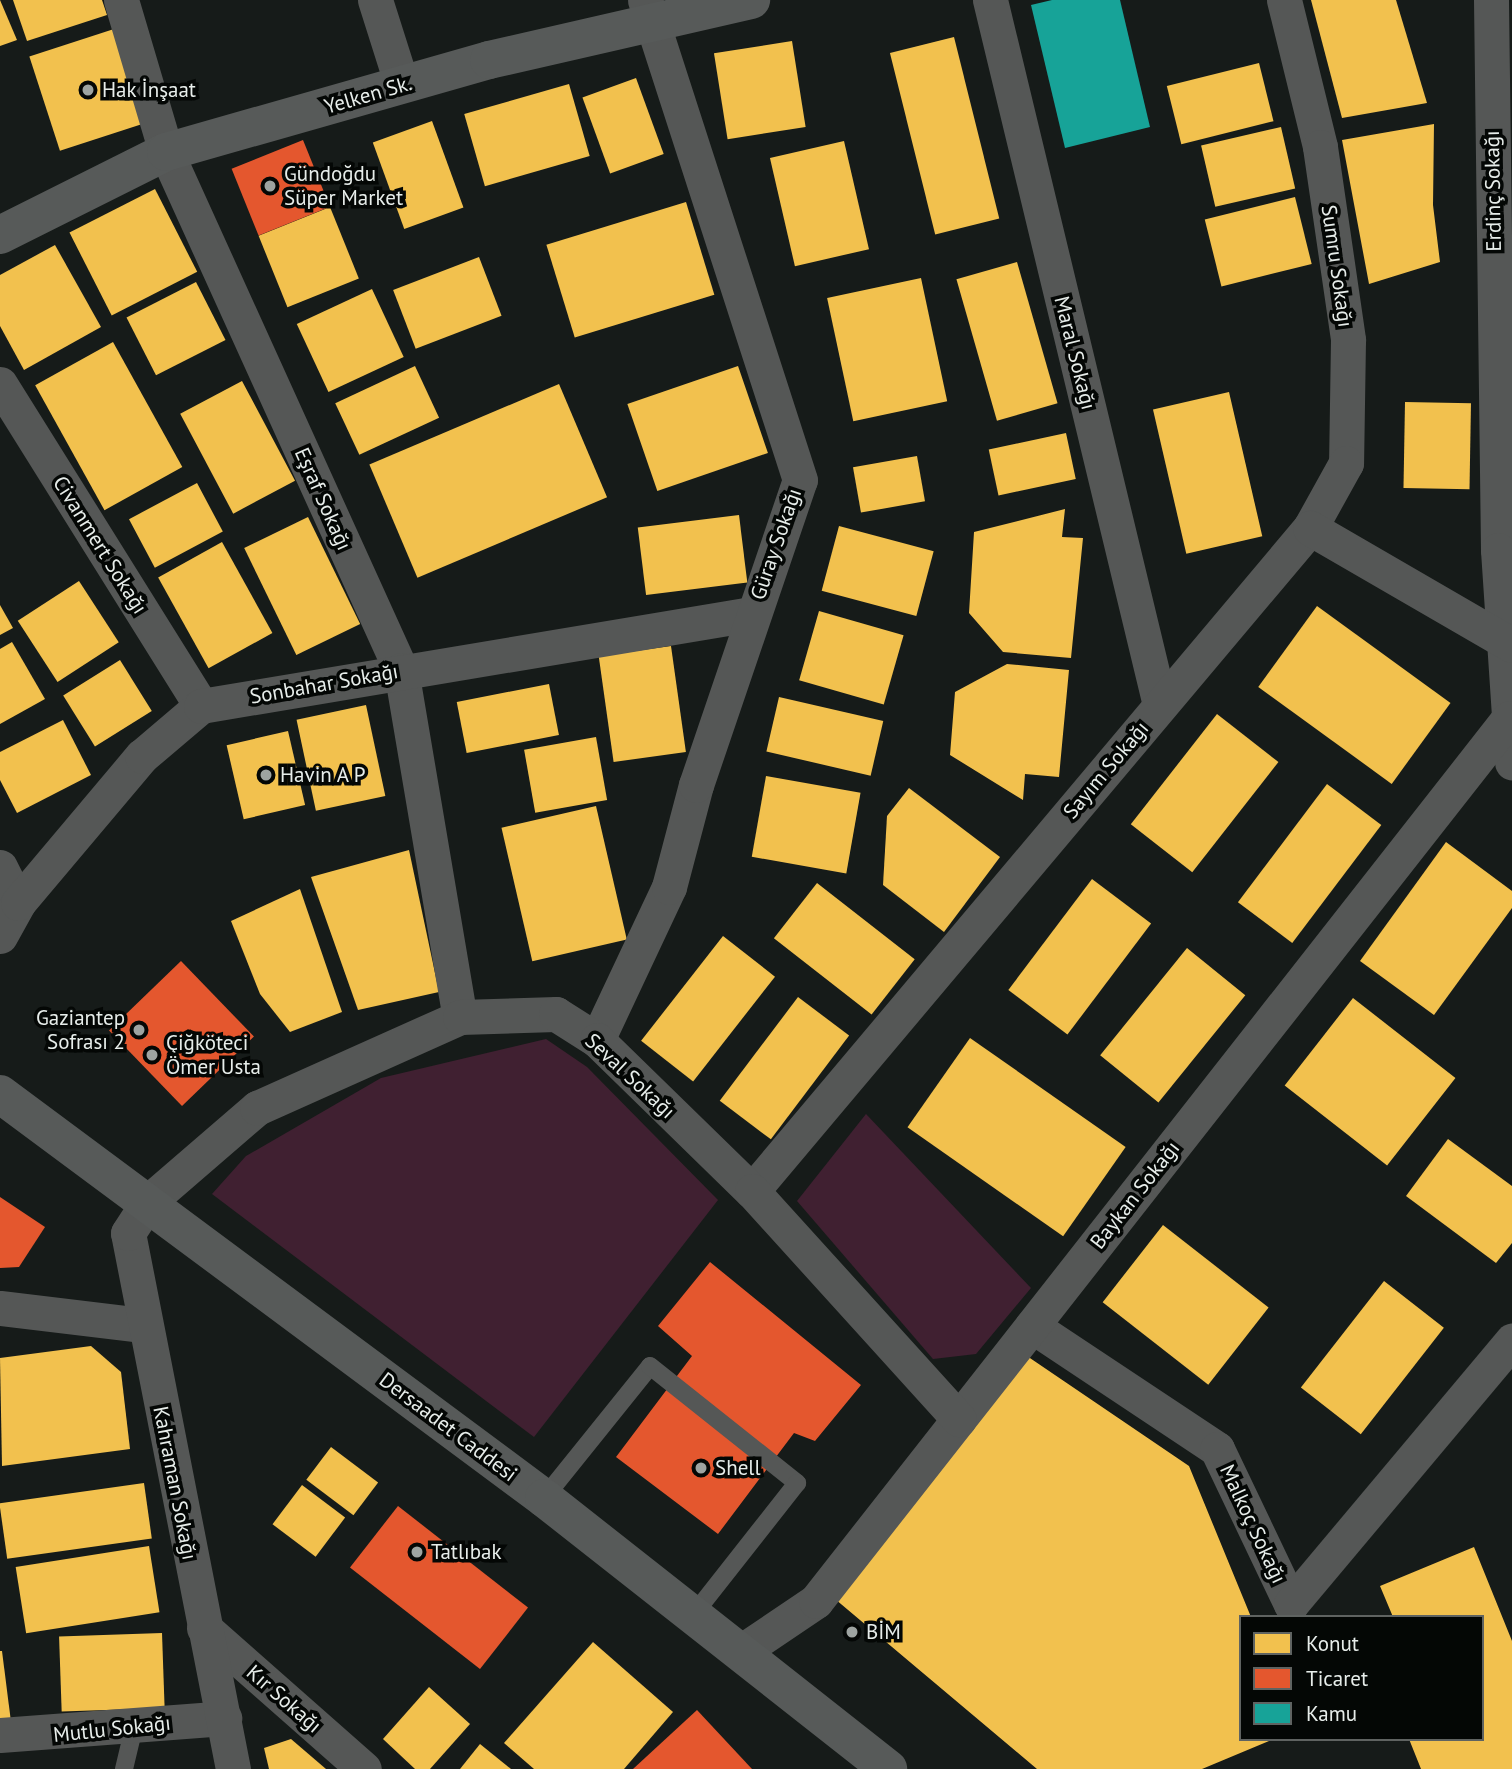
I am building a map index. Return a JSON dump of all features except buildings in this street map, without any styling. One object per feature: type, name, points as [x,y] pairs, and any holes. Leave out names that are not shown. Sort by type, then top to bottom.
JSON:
[{"type":"main road","name":"Yelken Sk.","points":[[0,235],[166,152],[650,11],[751,0]]},
{"type":"main road","name":"Dersaadet Caddesi","points":[[0,1094],[544,1498],[742,1651],[888,1769]]},
{"type":"street","name":"Eşraf Sokağı","points":[[121,0],[166,152],[401,670],[460,1017]]},
{"type":"street","points":[[375,0],[402,85]]},
{"type":"street","name":"Maral Sokağı","points":[[989,0],[1160,705]]},
{"type":"street","name":"Sumru Sokağı","points":[[1284,0],[1320,147],[1348,340],[1346,463],[1310,528]]},
{"type":"street","name":"Erdinç Sokağı","points":[[1491,0],[1512,763]]},
{"type":"street","name":"Güray Sokağı","points":[[597,1040],[669,887],[751,614],[800,480],[650,11]]},
{"type":"street","name":"Civanmert Sokağı","points":[[0,384],[201,706]]},
{"type":"street","points":[[1310,528],[1508,643]]},
{"type":"street","name":"Sayım Sokağı","points":[[752,1191],[1310,528]]},
{"type":"street","name":"Sonbahar Sokağı","points":[[201,706],[401,670],[751,614]]},
{"type":"street","points":[[0,936],[18,903],[142,756],[201,706]]},
{"type":"street","name":"Baykan Sokağı","points":[[742,1651],[816,1601],[1509,718]]},
{"type":"street","points":[[0,867],[18,903]]},
{"type":"street","name":"Seval Sokağı","points":[[148,1202],[257,1108],[460,1017],[556,1014],[597,1040],[752,1191],[959,1419]]},
{"type":"street","name":"Kahraman Sokağı","points":[[148,1202],[128,1233],[143,1325],[233,1769]]},
{"type":"street","points":[[0,1308],[143,1325]]},
{"type":"street","name":"Malkoç Sokağı","points":[[1032,1326],[1217,1449],[1291,1604],[1512,1341]]},
{"type":"street","name":"Kır Sokağı","points":[[204,1628],[364,1769]]},
{"type":"street","name":"Mutlu Sokağı","points":[[0,1735],[134,1727],[224,1718]]},
{"type":"lane","points":[[544,1498],[650,1366],[797,1483],[694,1614]]},
{"type":"lane","points":[[124,1769],[134,1727]]},
{"type":"shaded area","points":[[546,1039],[587,1067],[718,1200],[534,1437],[212,1194],[246,1156],[381,1078]]},
{"type":"shaded area","points":[[866,1114],[1031,1288],[976,1354],[933,1359],[797,1201]]},
{"type":"place","name":"Hak İnşaat","points":[[88,90]]},
{"type":"place","name":"Gündoğdu Süper Market","points":[[270,186]]},
{"type":"place","name":"Havin A P","points":[[266,775]]},
{"type":"place","name":"Gaziantep Sofrası 2","points":[[139,1030]]},
{"type":"place","name":"Çiğköteci Ömer Usta","points":[[152,1055]]},
{"type":"place","name":"Shell","points":[[701,1468]]},
{"type":"place","name":"Tatlıbak","points":[[417,1552]]},
{"type":"place","name":"BİM","points":[[852,1632]]}]
